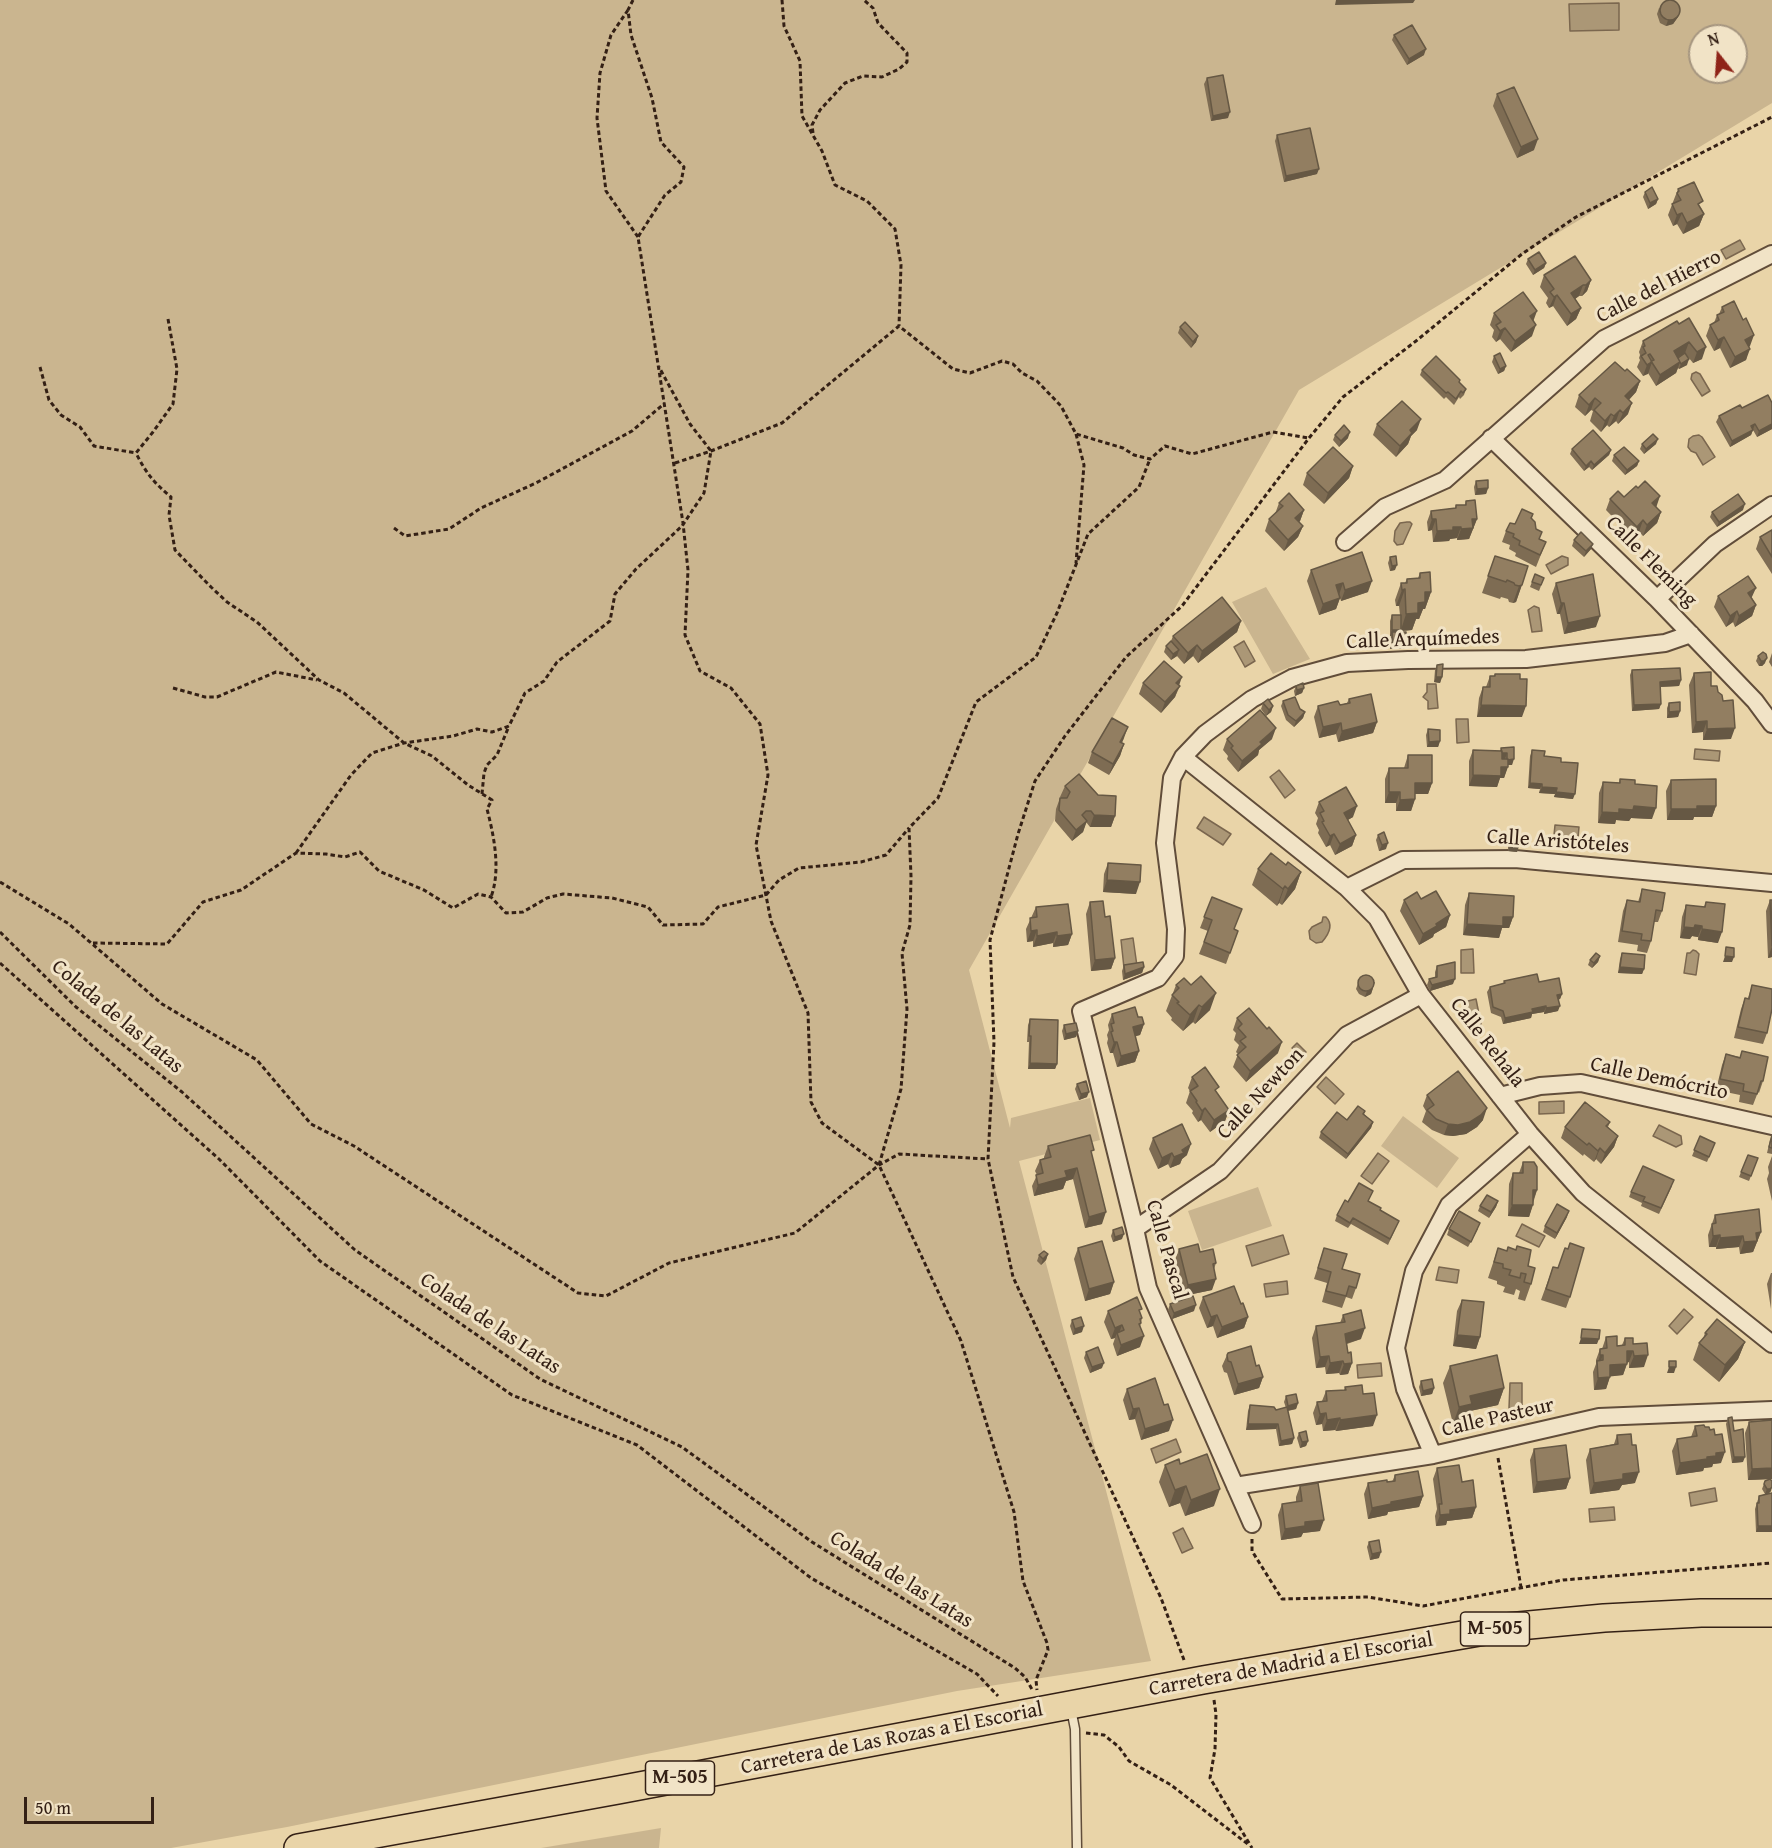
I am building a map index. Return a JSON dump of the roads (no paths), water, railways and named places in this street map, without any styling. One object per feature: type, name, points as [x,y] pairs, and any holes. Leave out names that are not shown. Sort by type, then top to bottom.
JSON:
[{"type":"highway","name":"Carretera de Madrid a El Escorial","points":[[1061,1710],[1203,1680],[1508,1627],[1604,1618],[1701,1613],[1768,1605]]},
{"type":"highway","name":"Carretera de Las Rozas a El Escorial","points":[[298,1848],[1061,1710]]},
{"type":"street","name":"Calle del Hierro","points":[[1345,542],[1384,507],[1445,480],[1604,339],[1772,254]]},
{"type":"street","name":"Calle Fleming","points":[[1491,438],[1657,599],[1755,701],[1772,724]]},
{"type":"street","points":[[1657,599],[1715,544],[1772,505]]},
{"type":"street","name":"Calle Arquímedes","points":[[1183,757],[1205,734],[1252,699],[1292,678],[1347,663],[1526,659],[1665,643],[1691,634]]},
{"type":"street","name":"Calle Rehala","points":[[1183,757],[1347,888],[1377,918],[1421,995],[1530,1134],[1583,1193],[1772,1344]]},
{"type":"street","name":"Calle Pascal","points":[[1183,757],[1172,778],[1165,843],[1176,929],[1175,956],[1158,978],[1081,1011],[1136,1229],[1148,1288],[1252,1524]]},
{"type":"street","name":"Calle Aristóteles","points":[[1347,888],[1403,860],[1515,859],[1772,883]]},
{"type":"street","name":"Calle Newton","points":[[1136,1229],[1220,1171],[1347,1035],[1421,995]]},
{"type":"street","name":"Calle Demócrito","points":[[1500,1096],[1540,1086],[1581,1083],[1772,1126]]},
{"type":"street","points":[[1433,1455],[1404,1389],[1396,1348],[1414,1271],[1449,1205],[1530,1134]]},
{"type":"street","name":"Calle Pasteur","points":[[1235,1486],[1433,1455],[1599,1417],[1772,1410]]},
{"type":"lane","points":[[1061,1710],[1077,1848]]}]
